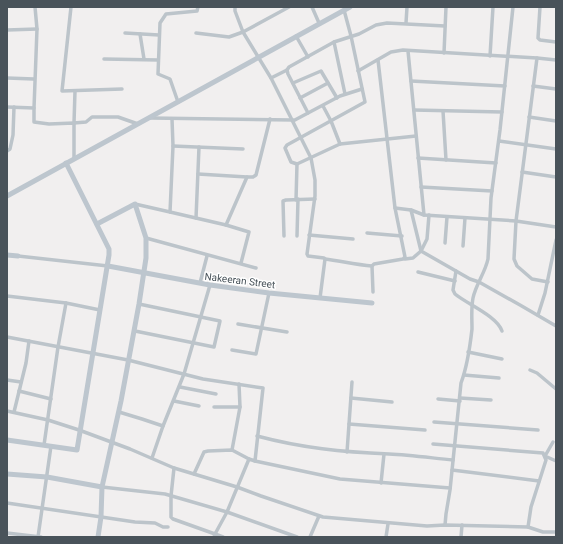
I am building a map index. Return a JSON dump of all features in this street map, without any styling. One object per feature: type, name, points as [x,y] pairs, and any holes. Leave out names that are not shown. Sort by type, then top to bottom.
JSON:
[{"type":"street","points":[[35,7],[37,29],[34,78],[34,122],[49,124],[86,122],[92,116],[118,117],[138,124]]},
{"type":"street","points":[[70,7],[62,91],[122,88]]},
{"type":"street","points":[[178,102],[170,79],[158,74],[160,23],[166,14],[197,11],[198,7]]},
{"type":"street","points":[[235,7],[235,11],[243,32],[271,78],[293,120],[310,158],[315,180],[315,199],[309,235],[308,256],[324,258],[325,260],[339,260],[356,265],[372,266],[377,263],[413,258],[421,251],[427,238],[429,215]]},
{"type":"street","points":[[196,34],[225,38],[243,32],[289,7]]},
{"type":"street","points":[[312,7],[319,23]]},
{"type":"street","points":[[7,196],[178,102],[258,56],[350,7]]},
{"type":"street","points":[[406,23],[407,7]]},
{"type":"street","points":[[444,53],[446,7]]},
{"type":"street","points":[[490,56],[493,7]]},
{"type":"street","points":[[445,525],[461,383],[464,375],[472,330],[472,306],[474,291],[486,268],[492,191],[499,141],[513,7]]},
{"type":"street","points":[[540,7],[538,38],[540,40],[556,42]]},
{"type":"street","points":[[344,10],[365,102],[285,146],[291,162],[297,164],[340,144],[416,136]]},
{"type":"street","points":[[271,78],[334,42],[360,34],[376,25],[387,23],[406,23],[445,26]]},
{"type":"street","points":[[7,30],[37,29]]},
{"type":"street","points":[[126,33],[159,35]]},
{"type":"street","points":[[140,34],[144,59]]},
{"type":"street","points":[[296,36],[308,57]]},
{"type":"street","points":[[334,42],[345,94]]},
{"type":"street","points":[[358,71],[391,52],[408,51],[556,60]]},
{"type":"street","points":[[408,51],[424,215]]},
{"type":"street","points":[[537,58],[516,221],[514,256],[515,263],[532,279],[548,282]]},
{"type":"street","points":[[104,59],[158,60]]},
{"type":"street","points":[[378,60],[395,208],[406,254],[405,259]]},
{"type":"street","points":[[287,70],[308,113]]},
{"type":"street","points":[[293,83],[321,71],[336,98]]},
{"type":"street","points":[[7,78],[34,78]]},
{"type":"street","points":[[411,81],[505,86]]},
{"type":"street","points":[[300,98],[328,84]]},
{"type":"street","points":[[533,86],[556,89]]},
{"type":"street","points":[[149,118],[293,120],[323,106],[336,98],[362,89]]},
{"type":"street","points":[[74,91],[74,159]]},
{"type":"street","points":[[323,106],[340,144]]},
{"type":"street","points":[[7,107],[34,108]]},
{"type":"street","points":[[7,151],[10,149],[13,135],[14,107]]},
{"type":"street","points":[[414,110],[502,112]]},
{"type":"street","points":[[443,110],[446,160]]},
{"type":"street","points":[[529,116],[556,121]]},
{"type":"street","points":[[170,212],[173,146],[172,119]]},
{"type":"street","points":[[198,174],[253,178],[256,175],[270,119]]},
{"type":"street","points":[[499,141],[556,148]]},
{"type":"street","points":[[173,146],[243,148]]},
{"type":"street","points":[[196,218],[199,147]]},
{"type":"street","points":[[418,158],[496,163]]},
{"type":"street","points":[[7,440],[77,450],[79,430],[108,266],[109,249],[66,163]]},
{"type":"street","points":[[297,164],[297,236]]},
{"type":"street","points":[[522,172],[556,177]]},
{"type":"street","points":[[226,225],[247,177]]},
{"type":"street","points":[[421,187],[492,191]]},
{"type":"street","points":[[284,236],[283,201],[315,199]]},
{"type":"street","points":[[98,537],[101,517],[102,487],[119,412],[135,330],[147,251],[146,238],[135,204]]},
{"type":"street","points":[[97,224],[135,204],[226,225],[249,232],[241,263]]},
{"type":"street","points":[[395,208],[411,210],[424,215],[516,221],[556,227]]},
{"type":"street","points":[[411,210],[421,251],[556,326]]},
{"type":"street","points":[[445,243],[447,217]]},
{"type":"street","points":[[463,246],[465,218]]},
{"type":"street","points":[[367,233],[402,236]]},
{"type":"street","points":[[309,235],[353,239]]},
{"type":"street","points":[[146,238],[207,256],[241,263],[256,268]]},
{"type":"street","points":[[538,315],[548,282],[556,240]]},
{"type":"street","points":[[7,255],[108,266]]},
{"type":"street","points":[[200,284],[207,256]]},
{"type":"street","points":[[320,298],[325,260]]},
{"type":"street","name":"Nakeeran Street","points":[[108,266],[200,284],[270,293],[372,302]]},
{"type":"street","points":[[372,266],[373,292]]},
{"type":"street","points":[[456,271],[453,290],[455,294],[492,319],[500,326],[502,331]]},
{"type":"street","points":[[418,272],[455,281]]},
{"type":"street","points":[[152,458],[163,426],[180,388],[210,285]]},
{"type":"street","points":[[232,350],[256,354],[270,293]]},
{"type":"street","points":[[7,296],[66,303],[100,310]]},
{"type":"street","points":[[44,445],[66,303]]},
{"type":"street","points":[[135,330],[214,347],[220,320],[139,304]]},
{"type":"street","points":[[238,324],[287,332]]},
{"type":"street","points":[[7,337],[128,360],[184,374],[263,388],[255,461]]},
{"type":"street","points":[[14,412],[26,364],[29,341]]},
{"type":"street","points":[[468,352],[502,359]]},
{"type":"street","points":[[530,370],[537,373],[556,390]]},
{"type":"street","points":[[464,375],[499,378]]},
{"type":"street","points":[[7,380],[21,382]]},
{"type":"street","points":[[348,452],[352,382]]},
{"type":"street","points":[[232,450],[240,407],[239,384]]},
{"type":"street","points":[[180,388],[216,394]]},
{"type":"street","points":[[19,391],[51,399]]},
{"type":"street","points":[[351,398],[392,402]]},
{"type":"street","points":[[438,399],[491,400]]},
{"type":"street","points":[[174,401],[199,406]]},
{"type":"street","points":[[214,406],[240,407]]},
{"type":"street","points":[[7,411],[48,420],[79,430],[174,468],[237,487],[319,516],[388,524],[528,527],[543,532],[556,532]]},
{"type":"street","points":[[119,412],[163,426]]},
{"type":"street","points":[[434,422],[538,430]]},
{"type":"street","points":[[349,424],[425,430]]},
{"type":"street","points":[[257,436],[309,448],[453,460]]},
{"type":"street","points":[[528,527],[531,507],[546,460],[545,456],[553,442]]},
{"type":"street","points":[[433,444],[540,452],[556,462]]},
{"type":"street","points":[[38,537],[51,446]]},
{"type":"street","points":[[194,474],[204,452],[208,450],[232,450],[248,459],[255,461],[340,479],[450,488]]},
{"type":"street","points":[[381,483],[384,454]]},
{"type":"street","points":[[215,536],[227,512],[248,459]]},
{"type":"street","points":[[174,468],[171,496],[172,519],[215,536],[223,537]]},
{"type":"street","points":[[452,470],[539,482]]},
{"type":"street","points":[[7,474],[47,477],[102,487],[165,494],[227,512],[297,537]]},
{"type":"street","points":[[7,503],[155,524],[163,528],[168,528]]},
{"type":"street","points":[[310,537],[319,516]]},
{"type":"street","points":[[386,537],[388,524]]},
{"type":"street","points":[[462,525],[462,537]]},
{"type":"street","points":[[7,533],[41,537]]}]
